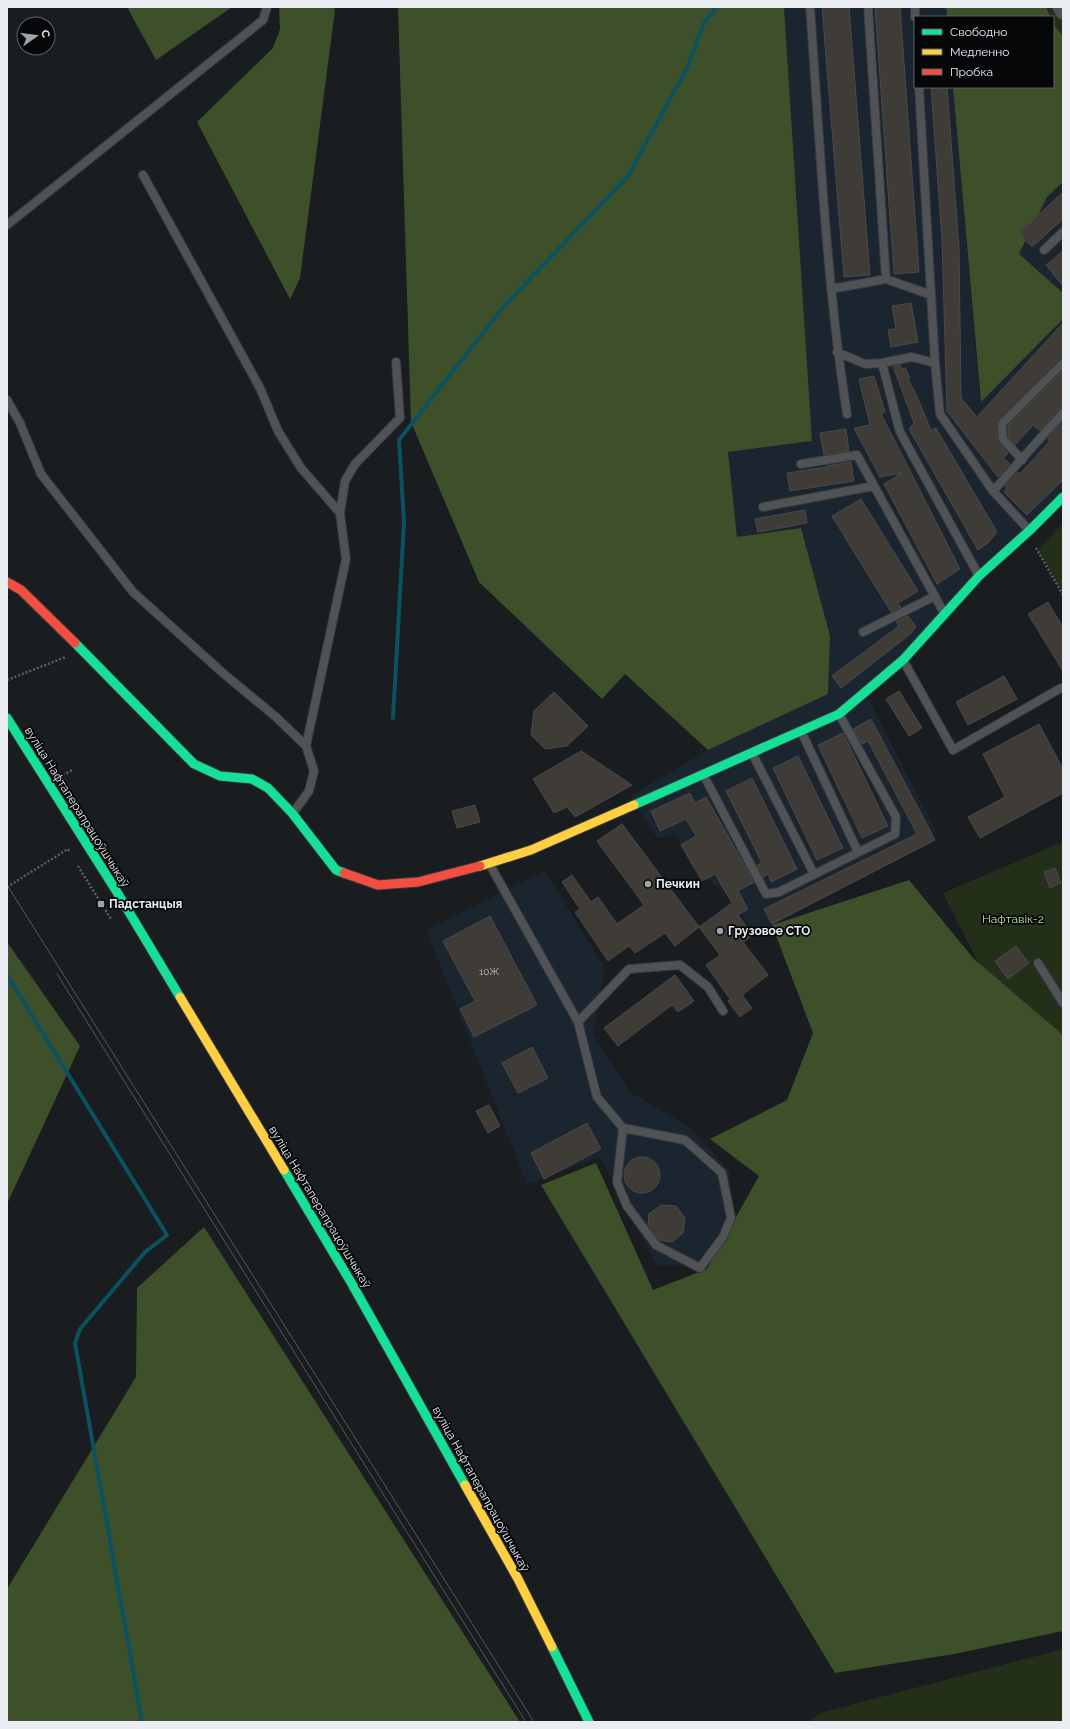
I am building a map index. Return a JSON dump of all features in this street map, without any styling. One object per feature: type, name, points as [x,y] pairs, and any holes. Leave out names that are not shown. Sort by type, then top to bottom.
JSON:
[{"type":"street","points":[[1061,7],[1063,11]]},
{"type":"street","points":[[7,582],[21,590],[194,764],[220,776],[252,779],[268,788],[292,813],[336,870],[378,885],[418,882],[490,864],[531,850],[839,714],[903,660],[979,576],[1063,497]]},
{"type":"street","name":"вуліца Нафтаперапрацоўшчыкаў","points":[[7,718],[117,892],[352,1284],[518,1578],[589,1722]]},
{"type":"lane","points":[[7,225],[263,20],[267,7]]},
{"type":"lane","points":[[810,7],[831,289],[837,352],[847,414]]},
{"type":"lane","points":[[868,7],[886,279]]},
{"type":"lane","points":[[920,88],[935,363],[940,414],[993,491],[1029,530]]},
{"type":"lane","points":[[143,175],[260,388],[278,431],[301,468],[340,513]]},
{"type":"lane","points":[[1044,250],[1063,232]]},
{"type":"lane","points":[[831,289],[886,279],[931,295]]},
{"type":"lane","points":[[837,352],[865,364],[882,363],[912,357],[935,363]]},
{"type":"lane","points":[[306,746],[346,559],[340,513],[346,481],[355,464],[400,418],[396,362]]},
{"type":"lane","points":[[882,363],[900,432],[979,576]]},
{"type":"lane","points":[[1022,460],[1003,439],[1002,424],[1063,363]]},
{"type":"lane","points":[[7,400],[20,423],[41,474],[133,592],[224,674],[276,717],[306,746],[314,771],[309,791],[292,813]]},
{"type":"lane","points":[[993,491],[1063,412]]},
{"type":"lane","points":[[801,464],[857,455],[944,614]]},
{"type":"lane","points":[[763,507],[874,486]]},
{"type":"lane","points":[[863,632],[935,596]]},
{"type":"lane","points":[[903,660],[953,750],[1061,688]]},
{"type":"lane","points":[[702,774],[766,894],[779,892],[895,834],[896,817],[839,714]]},
{"type":"lane","points":[[800,730],[858,852]]},
{"type":"lane","points":[[752,752],[814,874]]},
{"type":"lane","points":[[490,864],[578,1022],[597,1097],[623,1128],[685,1140],[722,1173],[731,1218],[723,1237],[700,1268],[656,1245],[627,1206],[617,1182],[623,1128]]},
{"type":"lane","points":[[1038,963],[1063,1003]]},
{"type":"lane","points":[[578,1022],[629,969],[680,965],[708,987],[724,1010]]},
{"type":"path","points":[[1029,530],[1038,550],[1063,595]]},
{"type":"path","points":[[7,680],[83,651]]},
{"type":"path","points":[[7,887],[68,849],[72,856]]},
{"type":"path","points":[[76,863],[113,923]]},
{"type":"shaded area","points":[[784,7],[946,7],[947,16],[914,16],[914,88],[953,88],[980,402],[1063,319],[1063,488],[868,698],[937,833],[755,935],[731,896],[701,875],[675,834],[657,838],[630,796],[708,750],[828,694],[800,528],[737,537],[727,452],[812,441]]},
{"type":"shaded area","points":[[1063,182],[1063,293],[1018,254],[1047,197]]},
{"type":"shaded area","points":[[545,871],[605,969],[593,1034],[631,1093],[688,1126],[731,1172],[724,1223],[702,1264],[657,1266],[600,1157],[527,1184],[426,930]]},
{"type":"green space","points":[[127,7],[232,7],[156,60]]},
{"type":"green space","points":[[279,7],[334,7],[335,10],[300,278],[290,299],[197,122],[273,48],[280,29]]},
{"type":"green space","points":[[398,7],[784,7],[812,441],[728,452],[737,537],[801,528],[830,636],[828,694],[708,750],[625,674],[602,699],[479,582],[411,422]]},
{"type":"green space","points":[[946,7],[1046,7],[1050,16],[947,16]]},
{"type":"green space","points":[[1046,7],[1063,7],[1063,36],[1054,25],[1054,16],[1050,16]]},
{"type":"green space","points":[[1054,25],[1063,36],[1063,182],[1047,197],[1019,254],[1063,293],[1063,319],[981,402],[953,88],[1054,88]]},
{"type":"green space","points":[[1063,523],[1063,593],[1038,550]]},
{"type":"green space","name":"Нафтавік-2","points":[[1063,842],[1063,1059],[1005,1016],[943,893]]},
{"type":"green space","points":[[909,880],[974,959],[1063,1035],[1063,1631],[954,1654],[835,1673],[541,1185],[596,1163],[653,1290],[707,1269],[759,1176],[710,1139],[787,1100],[813,1033],[772,925]]},
{"type":"green space","points":[[7,942],[80,1046],[7,1204]]},
{"type":"green space","points":[[204,1227],[520,1722],[7,1722],[7,1589],[136,1377],[137,1288]]},
{"type":"green space","points":[[1063,1649],[1063,1722],[809,1722],[820,1713]]},
{"type":"building","points":[[822,7],[849,7],[870,275],[844,277]]},
{"type":"building","points":[[875,7],[900,7],[919,272],[894,274]]},
{"type":"building","points":[[931,88],[947,88],[959,248],[961,398],[977,417],[1063,323],[1063,358],[1059,359],[997,422],[998,440],[1008,453],[1003,458],[1010,464],[998,477],[947,411],[942,240]]},
{"type":"building","points":[[1063,192],[1063,219],[1032,247],[1019,233]]},
{"type":"building","points":[[1063,251],[1063,286],[1046,265]]},
{"type":"building","points":[[911,303],[918,342],[891,347],[888,330],[896,329],[892,306]]},
{"type":"building","points":[[900,365],[902,369],[905,368],[910,378],[908,379],[931,430],[936,428],[997,532],[988,543],[978,550],[909,429],[914,423],[893,366]]},
{"type":"building","points":[[1063,371],[1063,408],[1059,409],[1040,431],[1033,425],[1015,445],[1008,437],[1008,426]]},
{"type":"building","points":[[874,376],[885,412],[881,414],[960,569],[937,584],[884,484],[902,473],[880,477],[854,428],[870,425],[859,379]]},
{"type":"building","points":[[1063,421],[1063,480],[1027,515],[1004,492],[1007,488],[1005,486],[1018,472],[1020,474],[1050,441],[1048,438]]},
{"type":"building","points":[[846,429],[849,451],[824,455],[820,433]]},
{"type":"building","points":[[851,462],[854,481],[790,491],[787,473]]},
{"type":"building","points":[[861,499],[918,591],[898,603],[901,607],[891,612],[832,516]]},
{"type":"building","points":[[805,510],[807,523],[758,532],[755,519]]},
{"type":"building","points":[[1048,602],[1063,627],[1063,671],[1028,614]]},
{"type":"building","points":[[908,616],[916,627],[909,635],[841,688],[832,676],[899,626],[896,622]]},
{"type":"building","points":[[1004,676],[1017,699],[968,725],[956,702]]},
{"type":"building","points":[[899,691],[922,728],[909,736],[886,699]]},
{"type":"building","points":[[554,692],[588,726],[567,746],[545,749],[531,735],[534,711]]},
{"type":"building","points":[[871,719],[935,840],[772,924],[764,909],[917,834],[868,741],[862,744],[853,729]]},
{"type":"building","points":[[1039,724],[1063,769],[1063,793],[980,838],[968,817],[1005,797],[983,754]]},
{"type":"building","points":[[843,733],[888,826],[862,838],[818,745]]},
{"type":"building","points":[[581,751],[632,785],[575,817],[567,807],[554,813],[533,779]]},
{"type":"building","points":[[798,756],[843,848],[817,860],[773,768]]},
{"type":"building","points":[[752,778],[797,869],[771,882],[768,874],[763,877],[757,865],[762,863],[726,791]]},
{"type":"building","points":[[690,793],[695,803],[706,797],[754,882],[738,891],[748,909],[738,915],[753,935],[743,942],[768,975],[742,995],[752,1008],[740,1017],[728,1001],[730,999],[706,965],[720,955],[699,927],[732,903],[715,874],[702,881],[681,845],[696,836],[686,819],[660,831],[651,811]]},
{"type":"building","points":[[475,805],[480,822],[457,828],[452,811]]},
{"type":"building","points":[[622,824],[699,927],[675,946],[665,933],[635,953],[629,946],[608,961],[575,912],[580,909],[562,882],[572,875],[591,902],[598,897],[617,924],[644,905],[597,841]]},
{"type":"building","points":[[1055,868],[1061,883],[1050,888],[1044,872]]},
{"type":"building","points":[[490,916],[537,1005],[474,1037],[460,1009],[475,1001],[443,941]]},
{"type":"building","points":[[1016,946],[1029,963],[1008,979],[995,961]]},
{"type":"building","points":[[675,975],[694,1001],[678,1012],[672,1005],[618,1046],[604,1028]]},
{"type":"building","points":[[532,1047],[548,1078],[518,1093],[502,1063]]},
{"type":"building","points":[[489,1105],[500,1126],[488,1133],[476,1111]]},
{"type":"building","points":[[587,1123],[601,1149],[544,1179],[531,1153]]},
{"type":"building","points":[[646,1157],[655,1162],[659,1168],[659,1182],[655,1188],[646,1193],[638,1193],[629,1188],[625,1182],[624,1171],[629,1162],[635,1158]]},
{"type":"building","points":[[661,1205],[676,1206],[685,1218],[683,1233],[672,1242],[659,1240],[648,1225],[649,1214]]},
{"type":"waterway","points":[[393,718],[404,522],[399,440],[504,306],[628,176],[687,68],[703,25],[716,7]]},
{"type":"waterway","points":[[7,975],[167,1235],[145,1252],[80,1329],[75,1343],[142,1722]]},
{"type":"tram line","points":[[7,885],[534,1722]]},
{"type":"tram line","points":[[57,974],[526,1722]]},
{"type":"traffic: fast","points":[[634,805],[839,714],[903,660],[979,576],[1029,531],[1063,497]]},
{"type":"traffic: fast","points":[[75,643],[194,764],[220,776],[252,779],[268,788],[292,813],[336,870],[344,873]]},
{"type":"traffic: fast","points":[[7,718],[117,892],[180,997]]},
{"type":"traffic: fast","points":[[284,1170],[352,1284],[465,1485]]},
{"type":"traffic: fast","points":[[552,1647],[589,1722]]},
{"type":"traffic: slow","points":[[480,866],[531,850],[634,805]]},
{"type":"traffic: slow","points":[[180,997],[284,1170]]},
{"type":"traffic: slow","points":[[465,1485],[518,1579],[552,1647]]},
{"type":"traffic: jam","points":[[7,582],[21,590],[75,643]]},
{"type":"traffic: jam","points":[[344,873],[378,885],[418,882],[480,866]]},
{"type":"place","name":"Печкин","points":[[648,884]]},
{"type":"place","name":"Падстанцыя","points":[[101,904]]},
{"type":"place","name":"Грузовое СТО","points":[[720,931]]}]
